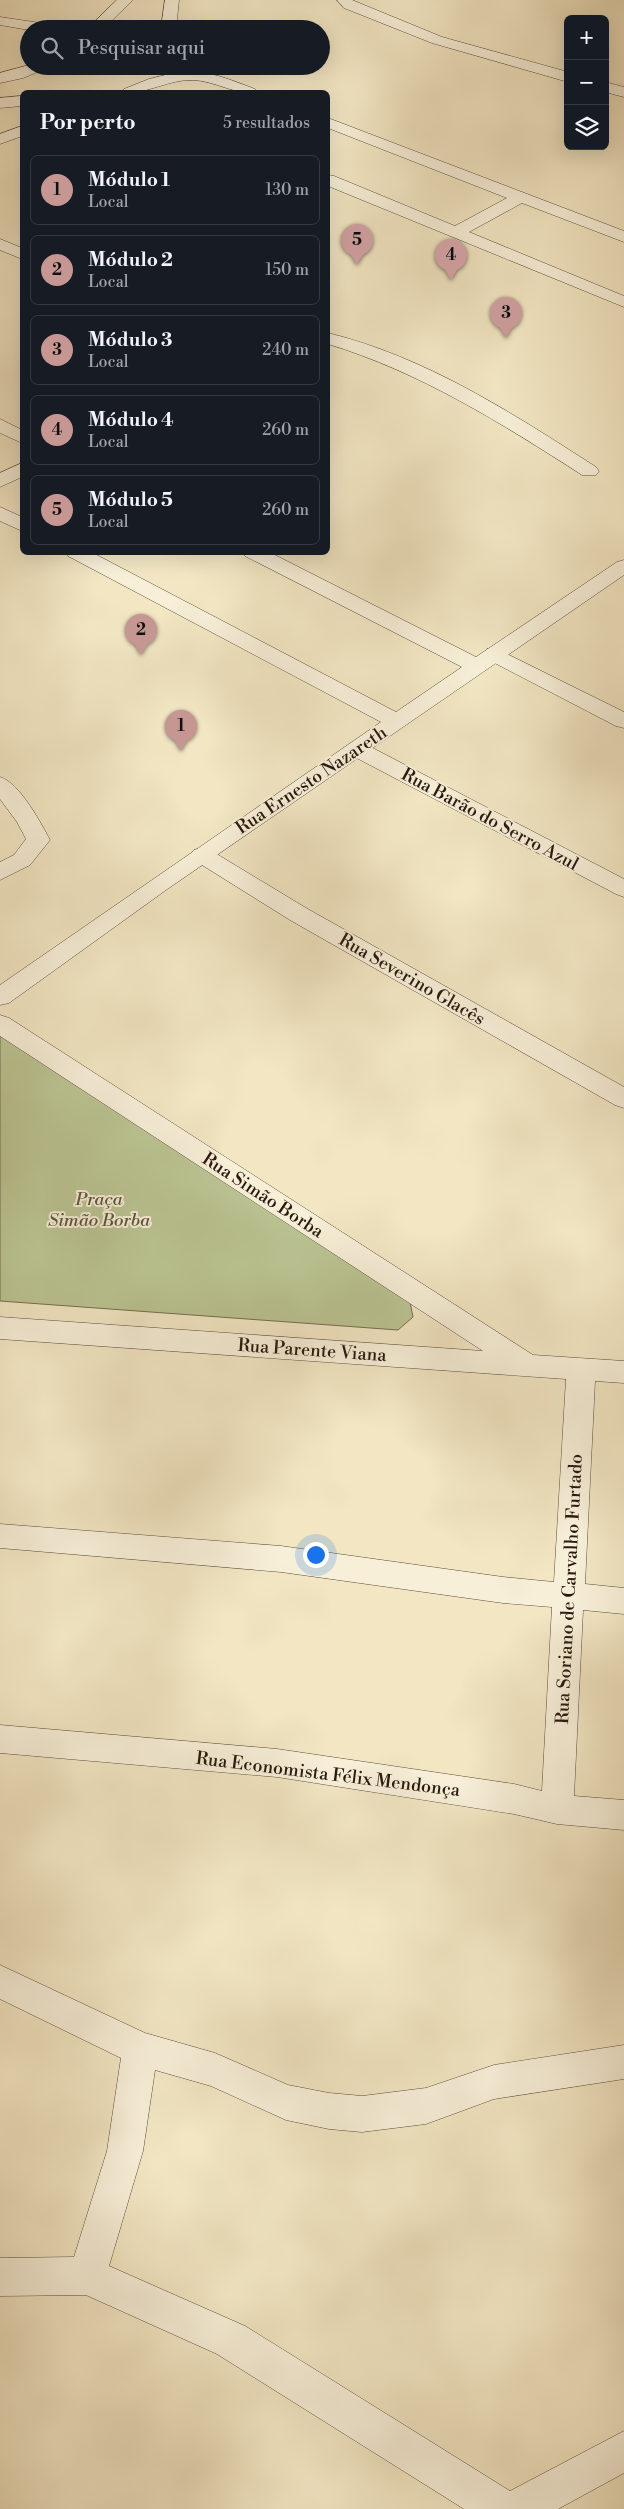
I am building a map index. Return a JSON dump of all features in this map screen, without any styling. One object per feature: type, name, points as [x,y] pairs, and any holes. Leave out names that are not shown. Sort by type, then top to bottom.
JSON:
[{"type":"street","points":[[104,20],[126,0]]},
{"type":"street","points":[[169,20],[172,0]]},
{"type":"street","points":[[344,0],[349,5],[437,40],[564,76]]},
{"type":"street","points":[[0,21],[20,24]]},
{"type":"street","points":[[0,78],[20,74]]},
{"type":"street","points":[[134,90],[166,75]]},
{"type":"street","points":[[199,75],[210,77],[244,90]]},
{"type":"street","points":[[609,88],[624,92]]},
{"type":"street","points":[[0,103],[20,101]]},
{"type":"street","points":[[330,125],[624,237]]},
{"type":"street","points":[[0,139],[20,132]]},
{"type":"street","points":[[330,181],[624,302]]},
{"type":"street","points":[[457,232],[521,198]]},
{"type":"street","points":[[0,244],[20,253]]},
{"type":"street","points":[[330,339],[366,348],[420,373],[503,417],[589,471]]},
{"type":"street","points":[[0,425],[20,436]]},
{"type":"street","points":[[0,481],[20,470]]},
{"type":"street","points":[[0,513],[20,524]]},
{"type":"street","points":[[81,555],[398,722]]},
{"type":"street","points":[[258,555],[486,660],[624,721]]},
{"type":"street","name":"Rua Ernesto Nazareth","points":[[0,996],[624,566]]},
{"type":"street","name":"Rua Barão do Serro Azul","points":[[357,749],[624,890]]},
{"type":"street","points":[[0,784],[28,820],[38,840],[22,860],[0,872]]},
{"type":"street","name":"Rua Severino Glacês","points":[[202,855],[298,914],[624,1099]]},
{"type":"street","name":"Rua Simão Borba","points":[[0,1024],[527,1365]]},
{"type":"street","name":"Rua Parente Viana","points":[[0,1328],[624,1372]]},
{"type":"street","name":"Rua Soriano de Carvalho Furtado","points":[[557,1809],[581,1369]]},
{"type":"street","points":[[0,1536],[281,1559],[503,1590],[624,1601]]},
{"type":"street","name":"Rua Economista Félix Mendonça","points":[[0,1739],[277,1763],[514,1799],[557,1809],[624,1815]]},
{"type":"street","points":[[0,1980],[140,2049],[215,2070],[286,2102],[329,2111],[362,2114],[426,2106],[494,2082],[568,2069],[624,2062]]},
{"type":"street","points":[[88,2276],[125,2151],[140,2049]]},
{"type":"street","points":[[0,2277],[88,2276],[231,2340],[501,2509]]},
{"type":"street","points":[[518,2509],[624,2451]]},
{"type":"green space","name":"Praça Simão Borba","points":[[0,1026],[410,1302],[413,1317],[398,1330],[0,1301]]},
{"type":"place","name":"Módulo 5","points":[[357,265]]},
{"type":"place","name":"Módulo 4","points":[[451,280]]},
{"type":"place","name":"Módulo 3","points":[[506,338]]},
{"type":"place","name":"Módulo 2","points":[[141,655]]},
{"type":"place","name":"Módulo 1","points":[[181,751]]}]
